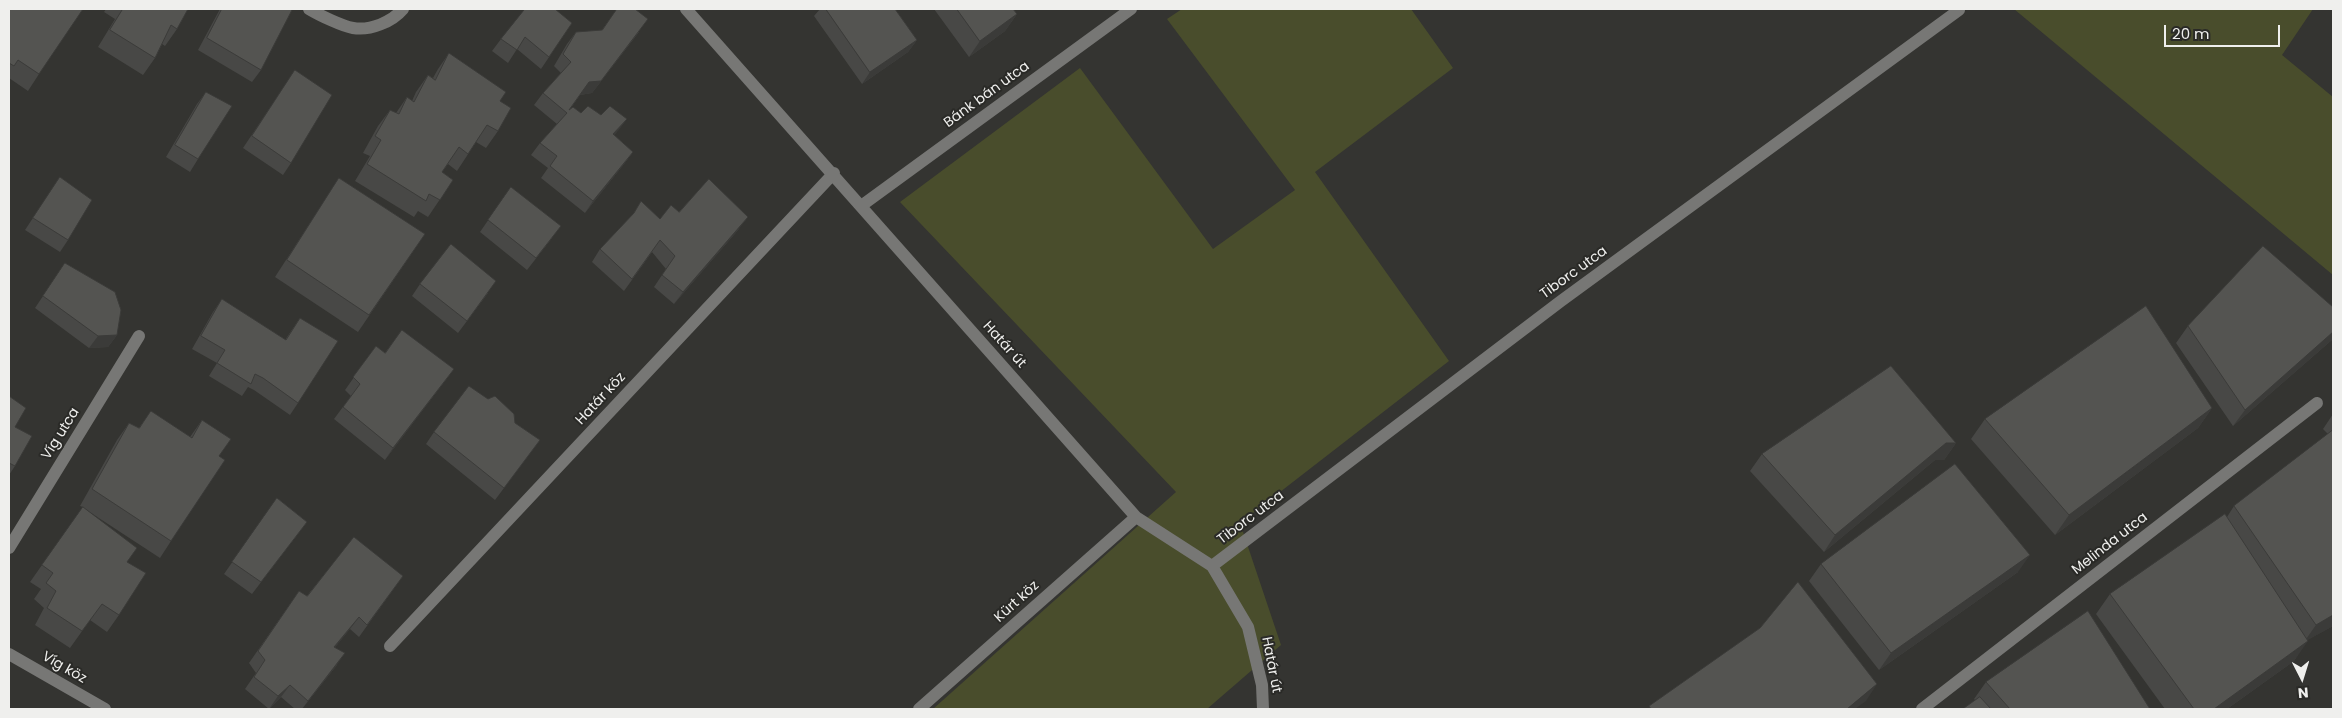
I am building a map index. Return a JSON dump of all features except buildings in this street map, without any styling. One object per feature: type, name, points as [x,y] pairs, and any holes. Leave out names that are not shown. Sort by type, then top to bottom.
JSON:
[{"type":"street","points":[[310,9],[353,28],[377,26],[397,16],[402,9]]},
{"type":"street","name":"Határ út","points":[[686,9],[834,173],[861,206],[1136,516],[1212,566],[1248,628],[1262,685],[1263,709]]},
{"type":"street","name":"Bánk bán utca","points":[[861,206],[1131,9]]},
{"type":"street","name":"Tiborc utca","points":[[1212,566],[1561,302],[1959,10]]},
{"type":"street","name":"Határ köz","points":[[390,646],[834,173]]},
{"type":"street","name":"Víg utca","points":[[9,548],[139,336]]},
{"type":"street","name":"Melinda utca","points":[[1922,709],[2318,403]]},
{"type":"street","name":"Kürt köz","points":[[919,709],[1136,516]]},
{"type":"street","name":"Víg köz","points":[[9,654],[105,709]]},
{"type":"green space","points":[[1182,9],[1411,9],[1453,68],[1315,172],[1449,361],[1240,523],[1281,645],[1207,709],[933,709],[1176,492],[900,202],[1080,68],[1213,249],[1295,190],[1167,19]]},
{"type":"green space","points":[[2014,9],[2313,9],[2282,55],[2333,97],[2333,275]]}]
